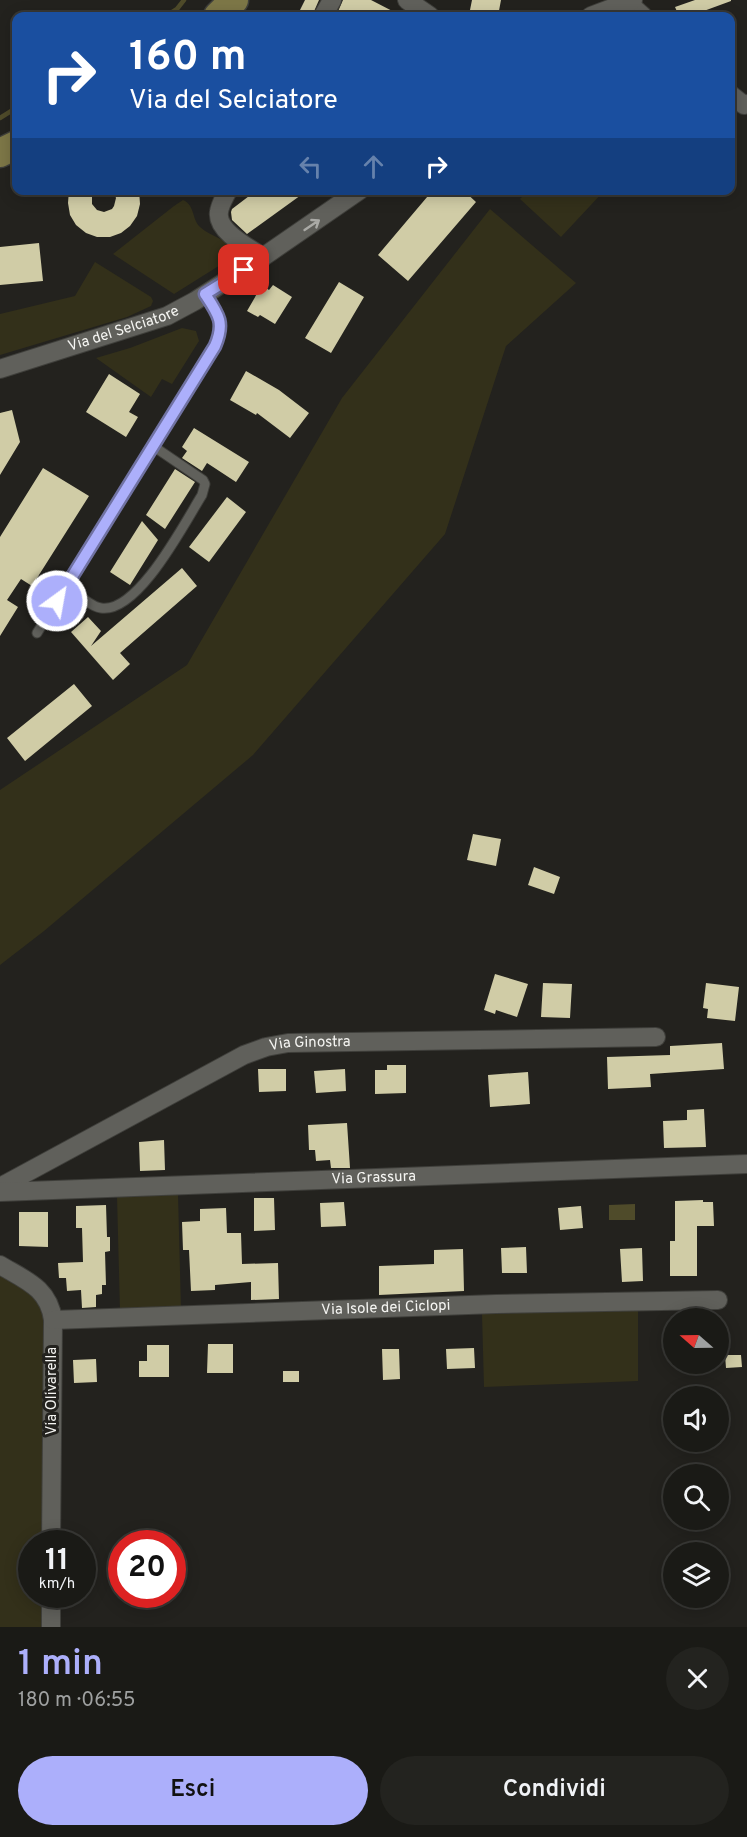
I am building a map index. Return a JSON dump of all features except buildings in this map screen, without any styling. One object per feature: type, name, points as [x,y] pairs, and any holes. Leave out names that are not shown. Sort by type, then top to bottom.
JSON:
[{"type":"main road","points":[[223,12],[234,0]]},
{"type":"street","points":[[224,12],[239,0]]},
{"type":"street","points":[[407,0],[424,12]]},
{"type":"street","points":[[600,12],[619,3],[636,12]]},
{"type":"street","points":[[226,195],[219,209],[220,223],[226,231],[263,257]]},
{"type":"street","name":"Via del Selciatore","points":[[0,369],[160,319],[188,306],[354,195]]},
{"type":"street","name":"Via Ginostra","points":[[0,1187],[244,1054],[266,1047],[288,1043],[656,1037]]},
{"type":"street","name":"Via Grassura","points":[[0,1192],[747,1164]]},
{"type":"street","name":"Via Olivarella","points":[[0,1265],[40,1290],[51,1306],[53,1320],[51,1530]]},
{"type":"street","name":"Via Isole dei Ciclopi","points":[[53,1320],[496,1304],[718,1300]]},
{"type":"street","points":[[51,1608],[51,1627]]},
{"type":"lane","points":[[37,633],[219,337],[219,317],[205,294]]},
{"type":"lane","points":[[67,585],[96,607],[108,608],[118,605],[139,590],[150,578],[202,495],[205,484],[199,476],[153,446]]},
{"type":"shaded area","points":[[524,195],[600,195],[561,237],[520,199]]},
{"type":"shaded area","points":[[183,200],[190,205],[200,227],[241,252],[174,294],[113,254]]},
{"type":"shaded area","points":[[490,209],[576,283],[506,346],[445,534],[253,755],[44,931],[0,965],[0,790],[187,665],[342,398]]},
{"type":"shaded area","points":[[95,262],[151,297],[153,301],[151,306],[127,317],[0,355],[0,314],[75,296]]},
{"type":"shaded area","points":[[182,328],[196,331],[199,341],[172,384],[162,379],[151,397],[96,358],[130,348]]},
{"type":"shaded area","points":[[178,1194],[181,1310],[120,1311],[117,1196]]},
{"type":"shaded area","points":[[635,1204],[635,1220],[609,1220],[609,1205]]},
{"type":"shaded area","points":[[0,1265],[41,1290],[53,1320],[51,1530],[18,1530],[18,1608],[51,1608],[51,1627],[0,1627]]},
{"type":"shaded area","points":[[638,1310],[638,1381],[484,1387],[482,1314]]},
{"type":"waterway","points":[[172,12],[184,0]]},
{"type":"waterway","points":[[0,118],[12,110]]},
{"type":"route","points":[[57,601],[215,346],[220,330],[219,317],[205,294],[244,270]]}]
